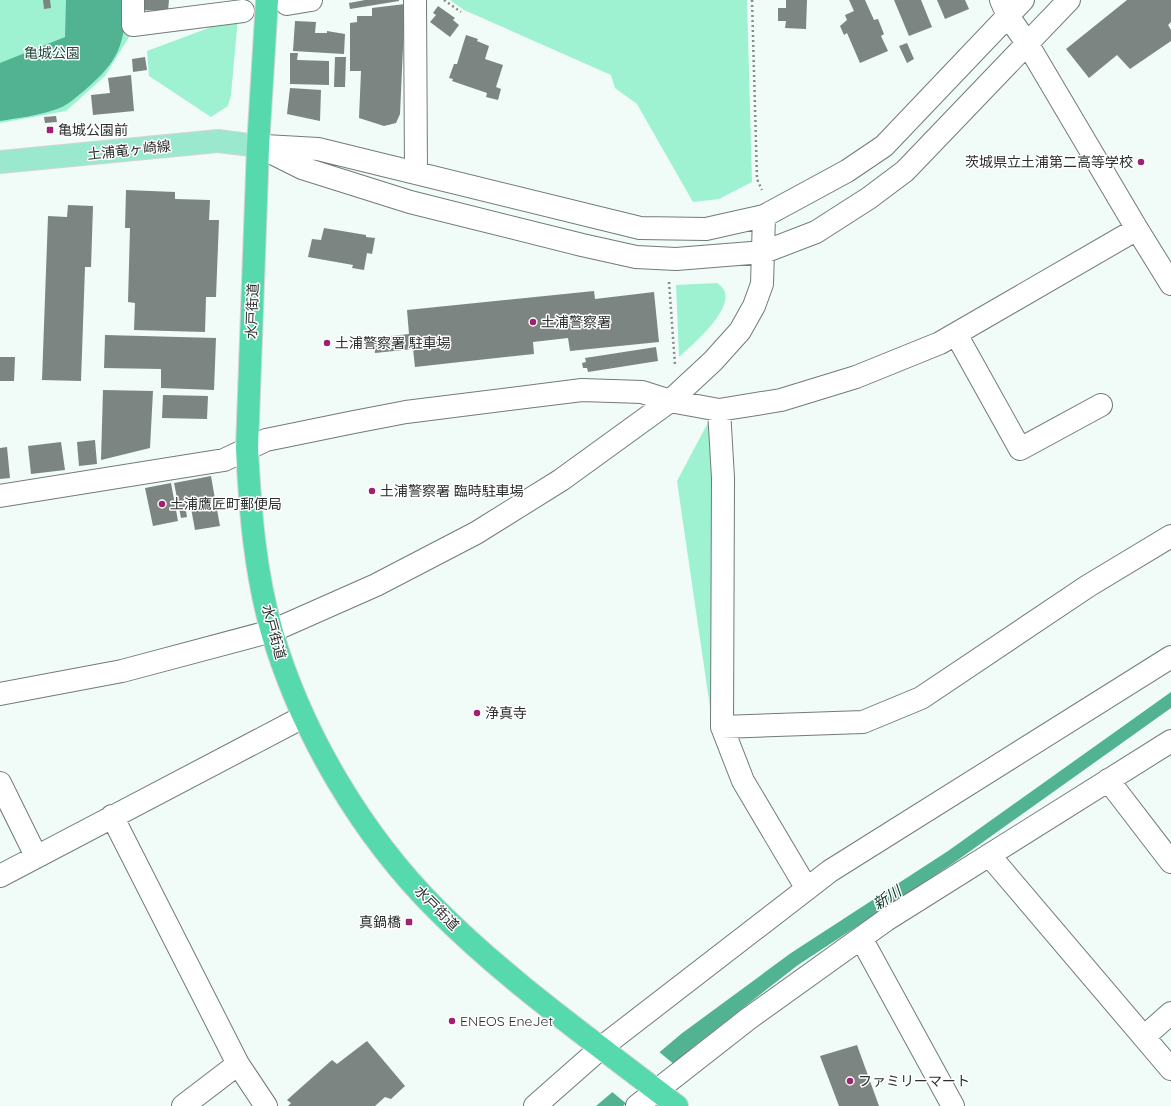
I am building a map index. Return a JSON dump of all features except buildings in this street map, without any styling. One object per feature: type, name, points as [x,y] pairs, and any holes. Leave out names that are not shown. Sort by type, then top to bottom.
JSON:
[{"type":"highway","name":"水戸街道","points":[[277,2],[258,146],[247,448],[249,497],[256,555],[272,631],[286,675],[303,717],[345,793],[378,843],[406,876],[437,910],[486,956],[677,1106]]},
{"type":"main road","name":"土浦竜ヶ崎線","points":[[0,162],[218,141],[258,146]]},
{"type":"street","points":[[133,0],[133,25],[244,11]]},
{"type":"street","points":[[277,2],[311,0]]},
{"type":"street","points":[[416,0],[416,173]]},
{"type":"street","points":[[258,146],[318,149],[640,228],[706,229],[764,216],[847,171],[884,146],[1004,8],[1023,0]]},
{"type":"street","points":[[258,146],[302,168],[410,202],[621,254],[636,257],[676,258],[764,252],[816,232],[869,198],[905,171],[1069,0]]},
{"type":"street","points":[[1004,8],[1027,43],[1171,284]]},
{"type":"street","points":[[0,694],[122,671],[272,631],[376,585],[476,533],[561,480],[670,401],[713,361],[740,331],[754,306],[762,284],[764,216]]},
{"type":"street","points":[[0,496],[224,460],[266,440],[312,429],[406,412],[582,390],[642,392],[670,401],[719,410],[781,400],[849,379],[940,344],[1137,229]]},
{"type":"street","points":[[956,334],[1020,448],[1101,404]]},
{"type":"street","points":[[719,410],[723,478],[722,727],[743,781],[807,889]]},
{"type":"street","points":[[722,727],[863,722],[921,698],[1088,586],[1171,536]]},
{"type":"street","points":[[535,1106],[607,1051],[830,871],[1171,657]]},
{"type":"street","points":[[0,876],[303,717]]},
{"type":"street","points":[[637,1106],[654,1088],[886,920],[1171,741]]},
{"type":"street","points":[[1108,780],[1171,862]]},
{"type":"street","points":[[0,783],[36,856]]},
{"type":"street","points":[[112,816],[238,1064],[266,1106]]},
{"type":"street","points":[[989,855],[1171,1069]]},
{"type":"street","points":[[861,938],[953,1106]]},
{"type":"street","points":[[1144,1037],[1171,1013]]},
{"type":"street","points":[[183,1106],[238,1064]]},
{"type":"path","points":[[444,0],[461,12]]},
{"type":"path","points":[[752,0],[757,179],[762,190]]},
{"type":"path","points":[[669,282],[676,368]]},
{"type":"green space","name":"亀城公園","points":[[0,0],[130,0],[129,37],[105,76],[66,111],[0,123]]},
{"type":"green space","points":[[450,0],[747,0],[752,182],[719,199],[693,202],[637,104],[615,88],[611,75],[464,10]]},
{"type":"green space","points":[[238,17],[231,95],[228,106],[211,117],[149,76],[147,51]]},
{"type":"green space","points":[[717,283],[724,291],[725,300],[721,310],[714,322],[679,357],[676,285]]},
{"type":"green space","points":[[711,417],[715,477],[713,728],[677,481]]},
{"type":"water","name":"亀城公園","points":[[66,0],[127,0],[124,29],[118,51],[106,70],[97,79],[74,99],[62,107],[41,114],[0,121],[0,63],[65,37]]},
{"type":"water","name":"新川","points":[[1171,692],[1171,708],[955,862],[798,965],[693,1047],[623,1106],[596,1106],[681,1034],[791,953],[948,851]]},
{"type":"pier","points":[[658,1051],[675,1065],[628,1105],[611,1091]]},
{"type":"place","name":"亀城公園前","points":[[50,130]]},
{"type":"place","name":"茨城県立土浦第二高等学校","points":[[1141,162]]},
{"type":"place","name":"土浦警察署","points":[[533,322]]},
{"type":"place","name":"土浦警察署 駐車場","points":[[327,343]]},
{"type":"place","name":"土浦警察署 臨時駐車場","points":[[372,491]]},
{"type":"place","name":"土浦鷹匠町郵便局","points":[[162,504]]},
{"type":"place","name":"浄真寺","points":[[477,713]]},
{"type":"place","name":"真鍋橋","points":[[409,922]]},
{"type":"place","name":"ENEOS EneJet","points":[[452,1021]]},
{"type":"place","name":"ファミリーマート","points":[[850,1081]]}]
